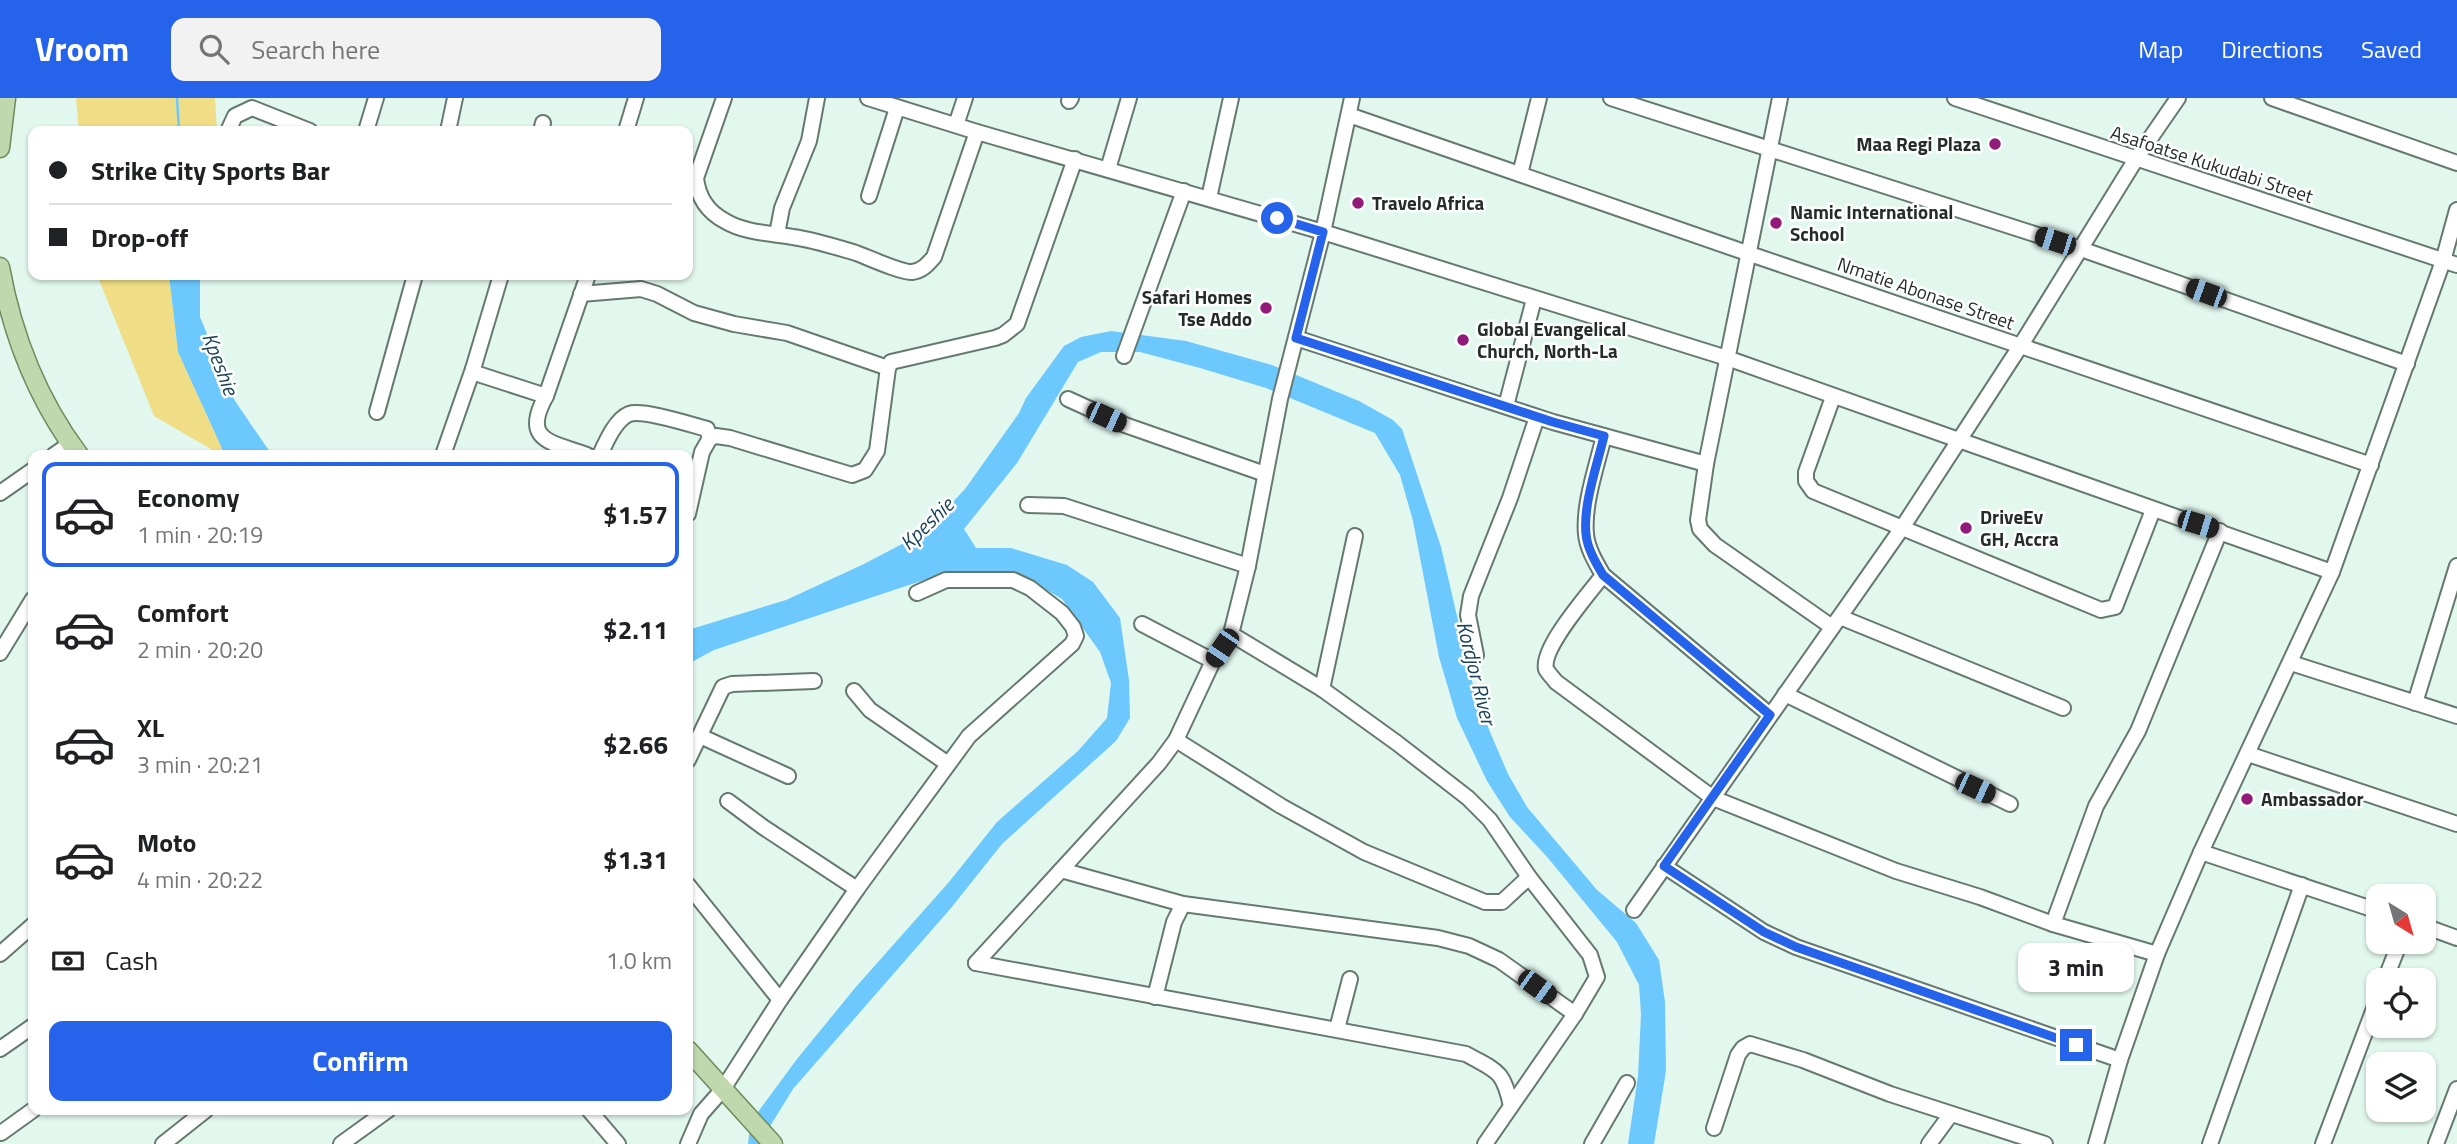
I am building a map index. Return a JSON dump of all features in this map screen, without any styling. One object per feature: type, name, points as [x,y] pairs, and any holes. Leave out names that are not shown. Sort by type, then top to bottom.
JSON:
[{"type":"main road","points":[[0,148],[6,98]]},
{"type":"main road","points":[[0,267],[5,295],[24,353],[47,405],[75,449]]},
{"type":"main road","points":[[693,1056],[769,1140]]},
{"type":"street","points":[[368,126],[376,98]]},
{"type":"street","points":[[449,126],[455,98]]},
{"type":"street","points":[[628,126],[636,98]]},
{"type":"street","points":[[724,98],[696,178],[697,191],[705,205],[726,222],[749,230],[795,237],[852,252],[911,273],[921,269],[934,257],[977,132]]},
{"type":"street","points":[[777,234],[782,208],[808,141],[817,98]]},
{"type":"street","points":[[869,98],[1323,232],[1727,358],[2332,572]]},
{"type":"street","points":[[956,125],[965,98]]},
{"type":"street","points":[[1108,169],[1129,98]]},
{"type":"street","points":[[1209,198],[1231,98]]},
{"type":"street","points":[[1352,98],[1323,232],[1280,399],[1248,566],[1231,634],[1213,661],[1176,740],[1159,764],[976,963],[1466,1054],[1493,1067],[1507,1086],[1511,1106]]},
{"type":"street","points":[[1520,174],[1539,98]]},
{"type":"street","points":[[1611,98],[2081,249],[2407,364]]},
{"type":"street","points":[[1780,98],[1706,464],[1698,520],[1700,528],[1706,538],[1836,622],[2063,709]]},
{"type":"street","name":"Asafoatse Kukudabi Street","points":[[1955,98],[2450,263]]},
{"type":"street","points":[[1634,910],[1902,527],[2021,345],[2136,159],[2178,98]]},
{"type":"street","points":[[2272,98],[2457,163]]},
{"type":"street","points":[[230,126],[235,116],[252,108],[297,126]]},
{"type":"street","points":[[869,196],[897,108]]},
{"type":"street","name":"Nmatie Abonase Street","points":[[1349,115],[2371,465]]},
{"type":"street","points":[[693,492],[702,452],[710,438],[716,436],[852,475],[865,470],[877,451],[891,362],[1003,335],[1017,324],[1075,159]]},
{"type":"street","points":[[1124,356],[1184,191]]},
{"type":"street","points":[[2096,1144],[2120,1060],[2157,954],[2201,852],[2332,572],[2407,364],[2450,263],[2457,211]]},
{"type":"street","points":[[377,412],[414,280]]},
{"type":"street","points":[[445,450],[500,280]]},
{"type":"street","points":[[573,450],[550,442],[539,433],[535,425],[586,280]]},
{"type":"street","points":[[581,294],[641,289],[694,313],[734,324],[787,333],[888,368]]},
{"type":"street","points":[[1506,406],[1534,299]]},
{"type":"street","points":[[1296,338],[1537,417],[1706,464]]},
{"type":"street","points":[[473,369],[478,374],[546,396]]},
{"type":"street","points":[[1833,397],[1806,472],[1806,481],[1814,491],[2101,610],[2115,607],[2153,510]]},
{"type":"street","points":[[1068,399],[1125,425],[1265,474]]},
{"type":"street","points":[[603,450],[618,423],[629,414],[643,414],[707,429],[710,438]]},
{"type":"street","points":[[1476,655],[1468,615],[1471,596],[1510,498],[1537,417]]},
{"type":"street","points":[[1604,436],[1587,514],[1586,536],[1603,575],[1770,715]]},
{"type":"street","points":[[0,493],[28,473]]},
{"type":"street","points":[[1028,505],[1064,506],[1248,566]]},
{"type":"street","points":[[2053,924],[2096,806],[2138,732],[2220,531]]},
{"type":"street","points":[[1322,689],[1355,536]]},
{"type":"street","points":[[2415,703],[2452,599],[2457,566]]},
{"type":"street","points":[[1603,575],[1559,634],[1546,657],[1546,670],[1556,682],[1713,798],[1896,871],[1980,897],[2053,924],[2157,954]]},
{"type":"street","points":[[688,1144],[701,1114],[723,1089],[780,1000],[857,889],[969,736],[1073,644],[1076,636],[1062,612],[1030,588],[1013,580],[946,580],[917,593]]},
{"type":"street","points":[[0,653],[28,607]]},
{"type":"street","points":[[1142,624],[1213,661]]},
{"type":"street","points":[[1231,634],[1322,689],[1468,798],[1490,820],[1529,877],[1590,955],[1597,977],[1575,1014],[1485,1144]]},
{"type":"street","points":[[2291,663],[2457,716]]},
{"type":"street","points":[[693,750],[723,687],[732,684],[814,681]]},
{"type":"street","points":[[854,691],[870,710],[948,764]]},
{"type":"street","points":[[1785,694],[2010,804]]},
{"type":"street","points":[[700,736],[788,776]]},
{"type":"street","points":[[1176,740],[1281,806],[1363,852],[1485,902],[1502,902],[1529,877]]},
{"type":"street","points":[[2248,754],[2457,824]]},
{"type":"street","points":[[728,801],[857,889]]},
{"type":"street","points":[[2201,852],[2366,907]]},
{"type":"street","points":[[1664,866],[1764,932],[1796,947],[2120,1060]]},
{"type":"street","points":[[1061,870],[1183,904],[1413,934],[1459,943],[1499,960],[1575,1014]]},
{"type":"street","points":[[2210,1144],[2302,884]]},
{"type":"street","points":[[693,891],[780,1000]]},
{"type":"street","points":[[1155,997],[1174,922],[1183,904]]},
{"type":"street","points":[[0,954],[28,929]]},
{"type":"street","points":[[2436,930],[2457,938]]},
{"type":"street","points":[[1338,1029],[1350,979]]},
{"type":"street","points":[[0,1049],[28,1029]]},
{"type":"street","points":[[2323,1144],[2366,1030]]},
{"type":"street","points":[[1714,1128],[1738,1055],[1750,1044],[1803,1060],[1890,1094],[2045,1144]]},
{"type":"street","points":[[1592,1144],[1627,1083]]},
{"type":"street","points":[[2436,1144],[2457,1089]]},
{"type":"street","points":[[9,1144],[0,1133],[28,1113]]},
{"type":"street","points":[[1929,1144],[1951,1114]]},
{"type":"street","points":[[163,1144],[200,1115]]},
{"type":"street","points":[[341,1144],[381,1115]]},
{"type":"street","points":[[593,1115],[618,1144]]},
{"type":"shaded area","points":[[76,98],[215,98],[217,126],[79,126]]},
{"type":"shaded area","points":[[99,280],[170,280],[178,352],[223,450],[212,450],[154,416]]},
{"type":"water","points":[[170,280],[200,280],[200,317],[235,401],[269,450],[223,450],[178,352]]},
{"type":"water","points":[[1111,331],[1186,341],[1272,365],[1359,401],[1393,420],[1402,429],[1441,547],[1472,681],[1508,774],[1527,807],[1597,890],[1636,923],[1659,960],[1665,1002],[1666,1071],[1654,1144],[1628,1144],[1638,1076],[1641,1014],[1639,985],[1617,942],[1548,858],[1510,817],[1487,781],[1457,718],[1439,657],[1413,521],[1400,475],[1375,433],[1266,388],[1200,368],[1140,352],[1101,352],[1078,362],[1017,463],[964,529],[976,548],[1011,548],[1067,565],[1093,582],[1120,618],[1129,680],[1130,718],[1116,741],[1002,844],[951,908],[793,1089],[759,1144],[748,1144],[750,1128],[758,1112],[855,988],[949,882],[997,822],[1078,751],[1107,718],[1111,683],[1100,652],[1062,599],[1020,574],[942,574],[714,650],[693,661],[693,628],[786,600],[925,532],[965,489],[1064,346],[1081,337]]},
{"type":"waterway","name":"Kpeshie","points":[[177,98],[179,126]]},
{"type":"place","name":"Maa Regi Plaza","points":[[1995,144]]},
{"type":"place","name":"Travelo Africa","points":[[1358,203]]},
{"type":"place","name":"Namic International School","points":[[1776,223]]},
{"type":"place","name":"Safari Homes Tse Addo","points":[[1266,308]]},
{"type":"place","name":"Global Evangelical Church, North-La","points":[[1463,340]]},
{"type":"place","name":"DriveEv GH, Accra","points":[[1966,528]]},
{"type":"place","name":"Ambassador","points":[[2247,799]]},
{"type":"route","points":[[1277,218],[1323,232],[1296,338],[1553,422],[1604,436],[1587,514],[1586,536],[1603,575],[1770,715],[1664,866],[1764,932],[1796,947],[2076,1045]]},
{"type":"water label","name":"Kordjor River","points":[[1476,673]]}]
